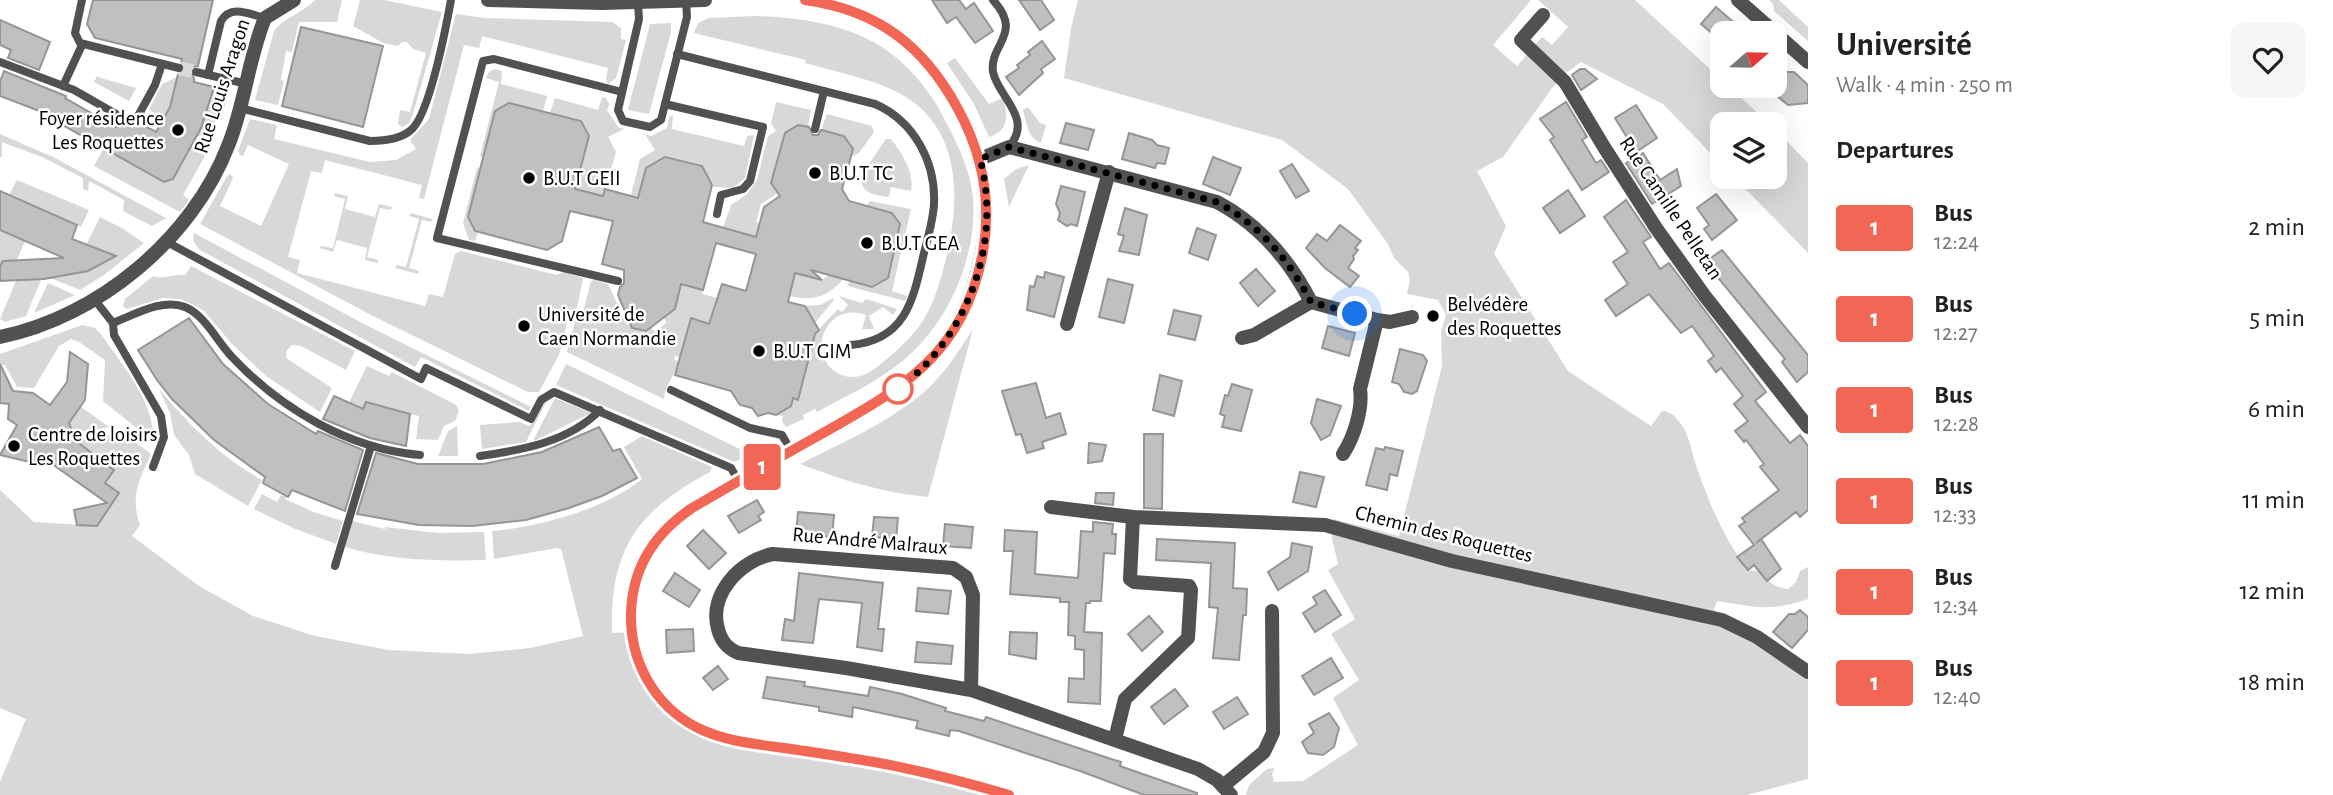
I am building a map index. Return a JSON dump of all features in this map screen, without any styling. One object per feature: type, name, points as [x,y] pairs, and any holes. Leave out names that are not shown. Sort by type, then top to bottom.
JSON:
[{"type":"street","name":"Rue Louis Aragon","points":[[0,337],[43,324],[94,299],[127,278],[172,237],[195,206],[223,158],[265,18],[294,0]]},
{"type":"street","points":[[488,0],[705,0]]},
{"type":"street","points":[[806,0],[862,15],[905,39],[950,95],[980,159],[987,197],[984,244],[972,292],[947,340],[921,370],[897,390],[738,480],[673,522],[648,552],[636,577],[631,604],[634,647],[644,674],[662,701],[697,728],[719,736],[878,763],[1009,795]]},
{"type":"street","points":[[1738,0],[1808,62]]},
{"type":"street","name":"Rue Camille Pelletan","points":[[1543,15],[1521,40],[1565,82],[1656,228],[1704,295],[1808,427]]},
{"type":"street","points":[[980,159],[1009,147],[1203,197],[1228,208],[1271,242],[1301,282],[1311,302]]},
{"type":"street","points":[[1067,324],[1109,172]]},
{"type":"street","points":[[1242,338],[1254,335],[1311,302],[1390,322],[1412,317]]},
{"type":"street","points":[[1343,454],[1350,444],[1377,320]]},
{"type":"street","name":"Chemin des Roquettes","points":[[1051,508],[1133,517],[1325,525],[1452,561],[1722,620],[1758,637],[1808,672]]},
{"type":"street","points":[[1115,739],[1125,699],[1188,638],[1189,586],[1132,580],[1129,576],[1133,517]]},
{"type":"street","name":"Rue André Malraux","points":[[971,691],[973,594],[966,577],[953,568],[773,554],[752,561],[742,569],[725,588],[717,603],[719,634],[726,645],[738,653],[846,668],[971,691],[1198,769],[1227,790],[1259,758],[1273,733],[1272,611]]},
{"type":"lane","points":[[82,0],[75,33],[82,45],[180,68]]},
{"type":"lane","points":[[240,108],[370,141],[404,134],[417,122],[427,99],[451,0]]},
{"type":"lane","points":[[993,0],[1003,16],[1006,30],[994,60],[993,71],[1013,106],[1017,122],[1016,135],[1009,147]]},
{"type":"lane","points":[[646,2],[639,19],[618,110],[623,121],[650,127],[661,120],[687,17],[686,1]]},
{"type":"lane","points":[[208,75],[221,21],[226,14],[234,10],[265,18]]},
{"type":"lane","points":[[63,86],[82,45]]},
{"type":"lane","points":[[677,54],[875,104],[903,121],[922,148],[934,190],[930,228],[910,306],[899,322],[881,336],[851,345]]},
{"type":"lane","points":[[618,281],[437,238],[481,64],[484,61],[494,59],[622,92]]},
{"type":"lane","points":[[0,62],[63,86],[116,114]]},
{"type":"lane","points":[[138,116],[155,85],[162,64]]},
{"type":"lane","points":[[196,72],[247,84]]},
{"type":"lane","points":[[814,129],[824,91]]},
{"type":"lane","points":[[665,104],[763,127],[750,181],[743,189],[721,195],[717,214]]},
{"type":"lane","points":[[172,237],[421,379],[426,368],[531,419],[541,400],[554,392],[731,468],[738,480]]},
{"type":"lane","points":[[94,299],[113,323],[114,335],[162,416],[164,438],[153,467]]},
{"type":"lane","points":[[113,323],[158,307],[184,307],[201,319],[234,360],[268,390],[323,425],[371,446],[420,455]]},
{"type":"lane","points":[[671,390],[750,428],[782,435],[791,451]]},
{"type":"lane","points":[[480,456],[556,439],[581,426],[600,411]]},
{"type":"lane","points":[[335,566],[371,446]]},
{"type":"shaded area","points":[[315,0],[342,0],[337,22],[299,22],[292,52],[286,51],[281,80],[284,81],[278,105],[255,100],[274,31]]},
{"type":"shaded area","points":[[360,0],[384,0],[442,12],[413,114],[409,123],[403,127],[398,124],[400,110],[410,112],[426,53],[413,49],[407,42],[398,46],[383,43],[353,26]]},
{"type":"shaded area","points":[[1078,0],[1531,0],[1493,45],[1517,66],[1542,37],[1552,45],[1568,27],[1538,0],[1635,0],[1710,69],[1710,98],[1741,98],[1757,112],[1710,112],[1710,153],[1663,104],[1581,62],[1552,88],[1503,157],[1477,171],[1506,226],[1494,254],[1568,371],[1651,426],[1662,411],[1677,418],[1687,436],[1718,521],[1748,570],[1759,571],[1771,583],[1788,589],[1796,582],[1800,571],[1808,567],[1808,599],[1773,607],[1717,601],[1714,609],[1722,620],[1808,672],[1808,779],[1747,795],[1246,795],[1249,785],[1267,769],[1275,768],[1272,774],[1274,782],[1303,781],[1358,745],[1333,698],[1359,680],[1331,634],[1355,619],[1328,570],[1338,564],[1331,534],[1334,519],[1399,536],[1442,366],[1441,332],[1446,315],[1438,300],[1407,294],[1410,280],[1408,272],[1394,258],[1388,244],[1348,189],[1282,140],[1064,78]]},
{"type":"shaded area","points":[[1769,0],[1779,0],[1808,27],[1808,41],[1774,11]]},
{"type":"shaded area","points":[[456,14],[485,18],[613,22],[621,28],[621,39],[626,40],[616,78],[608,84],[608,68],[482,36],[479,48],[464,45],[424,199],[419,198],[422,185],[325,160],[322,173],[311,171],[288,257],[300,260],[297,273],[425,306],[429,294],[443,297],[455,254],[461,251],[557,275],[564,272],[583,278],[577,308],[568,319],[559,355],[539,392],[528,392],[371,315],[200,224],[230,174],[233,178],[220,206],[261,226],[289,164],[248,145],[243,156],[240,155],[238,151],[250,119],[277,125],[274,139],[370,162],[396,160],[416,149],[410,140],[429,119]]},
{"type":"shaded area","points":[[753,16],[833,26],[877,44],[900,61],[928,92],[943,115],[964,162],[973,198],[972,236],[962,274],[945,310],[923,341],[900,363],[873,381],[817,412],[815,409],[803,415],[804,419],[786,427],[782,421],[783,416],[776,415],[791,406],[793,398],[798,399],[815,336],[810,335],[814,321],[805,306],[820,305],[833,298],[814,324],[819,329],[838,309],[842,312],[848,305],[839,296],[862,303],[866,299],[897,309],[893,315],[883,307],[869,316],[874,329],[862,329],[866,315],[840,315],[825,330],[822,340],[825,360],[838,374],[848,377],[867,373],[887,359],[918,327],[934,299],[951,237],[954,184],[950,159],[941,135],[927,114],[906,97],[870,81],[805,63],[806,60],[694,33],[698,23],[709,18]]},
{"type":"shaded area","points":[[671,23],[671,32],[649,114],[628,110],[650,24]]},
{"type":"shaded area","points":[[955,58],[989,104],[1002,98],[1006,121],[996,134],[989,137],[974,104],[947,63]]},
{"type":"shaded area","points":[[494,69],[502,71],[501,84],[547,96],[543,111],[509,103],[483,157],[480,156],[499,82],[486,78]]},
{"type":"shaded area","points":[[97,76],[136,88],[129,101],[94,82]]},
{"type":"shaded area","points":[[177,77],[170,107],[163,118],[149,110],[162,84]]},
{"type":"shaded area","points":[[214,87],[219,88],[217,93],[226,100],[223,113],[217,117],[206,140],[197,135]]},
{"type":"shaded area","points":[[605,97],[609,104],[607,110],[618,127],[624,129],[608,137],[616,152],[603,196],[575,189],[589,136],[581,121],[550,113],[555,98],[598,110],[602,98]]},
{"type":"shaded area","points":[[776,102],[811,110],[808,127],[798,125],[785,133],[771,183],[778,193],[761,204],[756,222],[760,223],[756,237],[723,228],[731,205],[747,194],[757,180],[768,136],[776,131],[771,123]]},
{"type":"shaded area","points":[[1028,107],[1040,123],[1046,125],[1041,143],[1028,130],[1023,110]]},
{"type":"shaded area","points":[[827,114],[872,126],[874,132],[859,153],[851,157],[853,149],[844,136],[821,130]]},
{"type":"shaded area","points":[[673,115],[672,129],[744,146],[747,136],[754,135],[745,178],[733,188],[714,187],[702,166],[665,157],[647,168],[637,205],[629,203],[640,159],[655,150],[645,134],[651,136],[667,128],[669,117]]},
{"type":"shaded area","points":[[0,134],[55,158],[166,218],[152,226],[123,211],[124,200],[89,181],[88,191],[83,189],[83,178],[42,157],[2,142],[0,157]]},
{"type":"shaded area","points":[[886,139],[891,139],[903,157],[912,184],[911,191],[891,187],[889,197],[865,190],[861,181],[862,174]]},
{"type":"shaded area","points":[[1787,141],[1808,163],[1808,253],[1746,189],[1787,189]]},
{"type":"shaded area","points":[[191,146],[205,156],[183,195],[189,200],[180,212],[94,166],[104,148],[164,182],[173,179]]},
{"type":"shaded area","points":[[1029,165],[1009,207],[1004,179],[1016,169]]},
{"type":"shaded area","points":[[481,167],[468,217],[478,232],[475,241],[469,240],[463,223],[477,168]]},
{"type":"shaded area","points":[[17,180],[89,210],[81,227],[9,195]]},
{"type":"shaded area","points":[[335,193],[348,196],[345,209],[375,217],[379,204],[392,207],[391,210],[380,208],[367,257],[378,260],[378,263],[365,260],[367,248],[337,240],[333,252],[320,248],[333,248],[345,199],[334,196]]},
{"type":"shaded area","points":[[870,201],[911,209],[892,291],[907,296],[905,301],[847,286],[850,281],[888,277],[900,224],[892,213],[867,206]]},
{"type":"shaded area","points":[[411,213],[432,219],[431,222],[422,220],[409,268],[419,271],[418,274],[395,268],[397,265],[406,267],[419,219],[409,216]]},
{"type":"shaded area","points":[[100,217],[144,243],[104,275],[80,290],[50,278],[83,271],[113,258],[86,245]]},
{"type":"shaded area","points":[[0,230],[25,241],[17,260],[3,261],[0,266]]},
{"type":"shaded area","points":[[194,233],[366,325],[531,407],[529,411],[421,357],[415,367],[200,250],[193,241]]},
{"type":"shaded area","points":[[797,265],[804,267],[810,277],[822,280],[829,275],[843,279],[819,296],[789,296]]},
{"type":"shaded area","points":[[191,266],[355,351],[346,370],[301,346],[292,345],[287,350],[286,358],[332,388],[320,412],[266,376],[232,344],[204,311],[196,306],[180,299],[163,298],[127,309],[123,306],[125,299],[153,276],[185,275]]},
{"type":"shaded area","points":[[41,280],[26,316],[5,322],[0,319],[16,281]]},
{"type":"shaded area","points":[[591,281],[608,284],[627,325],[631,324],[633,328],[645,331],[651,327],[655,332],[666,323],[664,318],[675,309],[677,301],[673,293],[676,283],[703,290],[702,294],[717,298],[712,313],[715,319],[713,325],[692,318],[680,357],[675,356],[674,360],[679,361],[664,399],[567,352],[575,321],[584,309]]},
{"type":"shaded area","points":[[48,283],[75,295],[34,313]]},
{"type":"shaded area","points":[[82,325],[95,328],[101,334],[136,384],[149,412],[153,441],[103,401],[105,360],[79,342],[71,339],[59,346],[34,388],[17,387],[5,365],[0,365],[0,354]]},
{"type":"shaded area","points":[[973,329],[928,497],[863,485],[800,464],[864,432],[910,404],[938,379]]},
{"type":"shaded area","points":[[566,364],[750,454],[732,461],[556,385]]},
{"type":"shaded area","points":[[367,366],[389,376],[392,372],[456,405],[459,411],[455,421],[444,426],[438,440],[416,439],[419,416],[366,403],[359,418],[345,411]]},
{"type":"shaded area","points":[[159,389],[206,439],[262,480],[248,506],[195,474],[189,455],[174,435],[170,413]]},
{"type":"shaded area","points":[[555,398],[591,413],[534,441],[534,439]]},
{"type":"shaded area","points":[[547,400],[526,442],[482,449],[480,425],[519,422],[530,426],[543,402]]},
{"type":"shaded area","points":[[80,406],[109,427],[57,436]]},
{"type":"shaded area","points":[[457,426],[458,456],[438,456],[448,431]]},
{"type":"shaded area","points":[[122,432],[151,454],[137,488],[136,505],[140,525],[132,536],[199,586],[253,616],[315,636],[389,650],[468,654],[530,648],[583,636],[561,549],[494,559],[492,531],[571,515],[627,490],[642,479],[624,447],[642,436],[712,467],[710,472],[664,502],[646,518],[633,536],[623,555],[616,578],[612,633],[631,632],[644,674],[697,728],[1009,795],[0,795],[0,782],[26,719],[0,708],[0,490],[34,522],[97,526],[119,493],[105,483],[114,470],[75,441]]},
{"type":"shaded area","points":[[262,494],[277,502],[281,495],[316,513],[343,521],[336,544],[293,528],[254,509]]},
{"type":"shaded area","points":[[352,521],[385,529],[438,533],[484,532],[486,560],[397,558],[362,552],[345,547]]},
{"type":"building","points":[[93,0],[213,0],[198,66],[192,67],[190,71],[194,82],[214,87],[201,128],[173,179],[164,182],[61,124],[63,120],[0,96],[0,82],[4,71],[66,96],[65,98],[116,127],[123,114],[156,132],[170,107],[178,74],[184,72],[182,59],[95,38],[87,24]]},
{"type":"building","points":[[932,0],[959,0],[966,9],[974,3],[993,31],[975,43],[956,17],[947,23]]},
{"type":"building","points":[[1019,0],[1041,0],[1054,20],[1040,30]]},
{"type":"building","points":[[1716,7],[1732,21],[1710,21],[1710,32],[1701,24]]},
{"type":"building","points":[[0,20],[50,42],[39,70],[8,58],[11,50],[0,45]]},
{"type":"building","points":[[301,27],[383,46],[363,127],[282,106]]},
{"type":"building","points":[[1042,41],[1055,59],[1041,69],[1043,73],[1019,95],[1006,77],[1019,68],[1017,65],[1030,55],[1028,52]]},
{"type":"building","points":[[1585,69],[1597,79],[1581,90],[1572,75]]},
{"type":"building","points":[[1787,72],[1794,72],[1808,85],[1808,103],[1788,105],[1779,98],[1787,98]]},
{"type":"building","points":[[1566,102],[1587,137],[1582,140],[1596,163],[1601,160],[1609,172],[1582,190],[1550,140],[1554,137],[1540,119]]},
{"type":"building","points":[[509,103],[581,121],[589,136],[575,189],[603,196],[605,189],[638,198],[646,168],[665,157],[702,166],[712,185],[703,222],[756,237],[764,207],[780,196],[771,183],[785,133],[798,125],[809,127],[813,135],[818,135],[821,130],[844,136],[853,149],[842,189],[849,201],[892,213],[900,224],[888,278],[872,287],[811,270],[822,280],[795,273],[788,302],[805,306],[819,330],[815,334],[798,400],[793,398],[791,406],[776,415],[768,413],[758,416],[752,408],[740,405],[731,391],[675,375],[691,318],[709,324],[722,284],[746,291],[756,254],[716,243],[703,290],[681,284],[675,309],[646,331],[632,328],[618,295],[624,283],[624,270],[602,264],[613,221],[570,211],[562,241],[547,250],[475,231],[468,217],[495,111]]},
{"type":"building","points":[[1636,105],[1657,138],[1636,152],[1615,118]]},
{"type":"building","points":[[1066,123],[1094,130],[1088,150],[1060,143]]},
{"type":"building","points":[[1129,133],[1169,148],[1165,164],[1157,163],[1155,168],[1122,159]]},
{"type":"building","points":[[1643,153],[1660,180],[1677,169],[1681,186],[1652,204],[1626,163]]},
{"type":"building","points":[[1213,157],[1241,168],[1230,195],[1203,184]]},
{"type":"building","points":[[1292,164],[1309,191],[1296,198],[1280,171]]},
{"type":"building","points":[[1061,186],[1085,192],[1077,226],[1067,226],[1058,220],[1060,213],[1056,204]]},
{"type":"building","points":[[1568,190],[1585,216],[1560,233],[1543,208]]},
{"type":"building","points":[[0,191],[77,225],[72,239],[116,256],[88,271],[44,279],[0,281],[0,266],[3,261],[64,258],[0,230]]},
{"type":"building","points":[[1716,194],[1737,220],[1712,240],[1704,229],[1709,225],[1697,208]]},
{"type":"building","points":[[1626,200],[1651,237],[1643,242],[1660,269],[1669,263],[1766,392],[1755,401],[1790,443],[1800,435],[1808,446],[1808,510],[1800,517],[1796,512],[1761,539],[1781,569],[1767,581],[1754,565],[1748,570],[1737,557],[1754,545],[1739,526],[1745,522],[1742,518],[1779,490],[1760,467],[1764,464],[1746,440],[1744,442],[1735,431],[1748,421],[1734,404],[1743,396],[1721,368],[1716,372],[1708,361],[1714,356],[1692,326],[1681,333],[1649,294],[1616,316],[1605,300],[1628,284],[1613,262],[1628,252],[1604,217]]},
{"type":"building","points":[[1125,208],[1147,215],[1139,255],[1119,251],[1124,236],[1118,234]]},
{"type":"building","points":[[1340,225],[1361,241],[1355,248],[1358,250],[1348,268],[1359,276],[1350,287],[1325,268],[1306,248],[1317,234],[1327,241]]},
{"type":"building","points":[[1197,228],[1216,235],[1208,260],[1189,253]]},
{"type":"building","points":[[1722,250],[1808,355],[1808,372],[1797,382],[1782,362],[1785,359],[1705,262]]},
{"type":"building","points":[[1256,269],[1275,291],[1258,306],[1240,283]]},
{"type":"building","points":[[1045,272],[1064,277],[1054,317],[1027,310],[1030,286],[1034,287],[1037,276],[1044,278]]},
{"type":"building","points":[[1108,279],[1133,285],[1124,323],[1099,317]]},
{"type":"building","points":[[1174,310],[1201,316],[1195,340],[1168,334]]},
{"type":"building","points":[[189,318],[223,364],[268,404],[316,434],[318,431],[363,450],[345,511],[292,490],[288,497],[263,483],[265,477],[214,440],[172,399],[138,350]]},
{"type":"building","points":[[1328,326],[1355,333],[1349,356],[1322,348]]},
{"type":"building","points":[[1400,349],[1423,355],[1427,361],[1417,391],[1412,394],[1404,392],[1399,384],[1392,382]]},
{"type":"building","points":[[70,352],[88,364],[85,400],[69,423],[76,441],[114,470],[105,483],[119,493],[97,526],[77,525],[74,510],[107,503],[45,459],[38,464],[0,455],[17,425],[8,419],[9,404],[0,403],[0,364],[13,391],[33,393],[50,405],[67,382]]},
{"type":"building","points":[[1160,375],[1182,381],[1174,416],[1153,410]]},
{"type":"building","points":[[1036,383],[1046,418],[1060,413],[1066,434],[1042,442],[1044,448],[1027,453],[1021,434],[1016,435],[1002,391]]},
{"type":"building","points":[[1232,384],[1252,390],[1241,431],[1222,427],[1225,416],[1220,414],[1225,395],[1228,396]]},
{"type":"building","points":[[334,396],[363,409],[366,402],[410,414],[406,446],[370,438],[323,419]]},
{"type":"building","points":[[1317,399],[1341,406],[1330,435],[1321,440],[1311,423]]},
{"type":"building","points":[[599,427],[613,451],[620,449],[637,478],[602,496],[569,508],[526,520],[472,526],[419,525],[357,514],[376,453],[418,464],[483,464],[542,452]]},
{"type":"building","points":[[1144,434],[1163,434],[1162,509],[1144,508]]},
{"type":"building","points":[[1089,443],[1106,445],[1102,461],[1088,463]]},
{"type":"building","points":[[1385,447],[1403,451],[1397,476],[1390,474],[1387,490],[1366,485],[1376,448],[1384,450]]},
{"type":"building","points":[[1300,472],[1324,477],[1316,507],[1293,502]]},
{"type":"building","points":[[1096,493],[1114,493],[1113,505],[1095,503]]},
{"type":"building","points":[[757,500],[764,512],[758,516],[761,520],[739,533],[728,516]]},
{"type":"building","points":[[798,512],[834,515],[832,537],[796,534]]},
{"type":"building","points":[[874,517],[898,518],[896,539],[872,537]]},
{"type":"building","points":[[1093,522],[1113,524],[1112,534],[1116,534],[1115,554],[1104,553],[1101,601],[1086,603],[1084,632],[1102,633],[1100,704],[1068,702],[1069,678],[1084,679],[1084,650],[1075,649],[1075,636],[1068,635],[1069,602],[1060,602],[1060,598],[1010,594],[1013,551],[1004,551],[1005,530],[1037,532],[1035,574],[1078,578],[1081,531],[1093,532]]},
{"type":"building","points":[[945,524],[973,527],[971,548],[943,546]]},
{"type":"building","points":[[703,530],[726,553],[709,569],[687,546]]},
{"type":"building","points":[[1157,539],[1235,543],[1233,588],[1247,589],[1239,660],[1213,658],[1218,608],[1209,607],[1211,563],[1156,560]]},
{"type":"building","points":[[1292,543],[1312,547],[1308,571],[1278,590],[1268,572],[1290,557]]},
{"type":"building","points":[[675,573],[700,590],[689,607],[663,591]]},
{"type":"building","points":[[799,573],[883,583],[878,629],[884,629],[882,651],[857,647],[862,603],[819,599],[813,643],[782,640],[785,619],[794,621]]},
{"type":"building","points":[[918,588],[951,591],[948,614],[916,611]]},
{"type":"building","points":[[1325,590],[1341,615],[1315,632],[1303,613],[1317,604],[1313,597]]},
{"type":"building","points":[[1800,610],[1808,617],[1808,630],[1792,648],[1773,632],[1789,614]]},
{"type":"building","points":[[1149,616],[1163,632],[1142,651],[1128,634]]},
{"type":"building","points":[[693,629],[694,651],[667,653],[666,630]]},
{"type":"building","points":[[1010,632],[1037,633],[1036,659],[1009,654]]},
{"type":"building","points":[[917,642],[953,646],[951,664],[915,662]]},
{"type":"building","points":[[1331,658],[1343,678],[1314,695],[1302,676]]},
{"type":"building","points":[[718,666],[728,679],[713,690],[703,678]]},
{"type":"building","points":[[767,677],[805,682],[804,686],[868,696],[870,687],[946,708],[945,711],[984,721],[986,717],[1121,762],[1120,766],[1197,795],[1144,795],[959,731],[950,730],[949,736],[916,728],[918,721],[853,707],[852,717],[819,711],[819,707],[763,698]]},
{"type":"building","points":[[1175,689],[1188,706],[1164,724],[1151,707]]},
{"type":"building","points":[[1237,697],[1248,714],[1224,729],[1213,712]]},
{"type":"building","points":[[1329,713],[1339,728],[1334,747],[1323,755],[1308,753],[1302,742],[1314,733],[1309,724]]},
{"type":"tunnel","points":[[179,68],[196,72]]},
{"type":"bus line","name":"1","points":[[805,0],[862,15],[899,35],[928,65],[950,95],[975,146],[985,179],[987,223],[980,265],[967,304],[947,340],[911,379],[881,401],[692,508],[673,522],[655,541],[636,577],[631,604],[631,632],[637,660],[662,701],[684,720],[711,734],[878,763],[1009,795]]},
{"type":"place","name":"Foyer résidence Les Roquettes","points":[[178,130]]},
{"type":"place","name":"B.U.T TC","points":[[815,173]]},
{"type":"place","name":"B.U.T GEII","points":[[529,178]]},
{"type":"place","name":"B.U.T GEA","points":[[867,243]]},
{"type":"place","name":"Belvédère des Roquettes","points":[[1433,316]]},
{"type":"place","name":"Université de Caen Normandie","points":[[524,326]]},
{"type":"place","name":"B.U.T GIM","points":[[759,351]]},
{"type":"place","name":"Centre de loisirs Les Roquettes","points":[[14,446]]},
{"type":"route","points":[[898,389],[935,355],[947,340],[967,304],[980,265],[987,223],[987,197],[980,159],[1009,147],[1217,202],[1244,219],[1271,242],[1301,282],[1311,302],[1355,314]]}]
